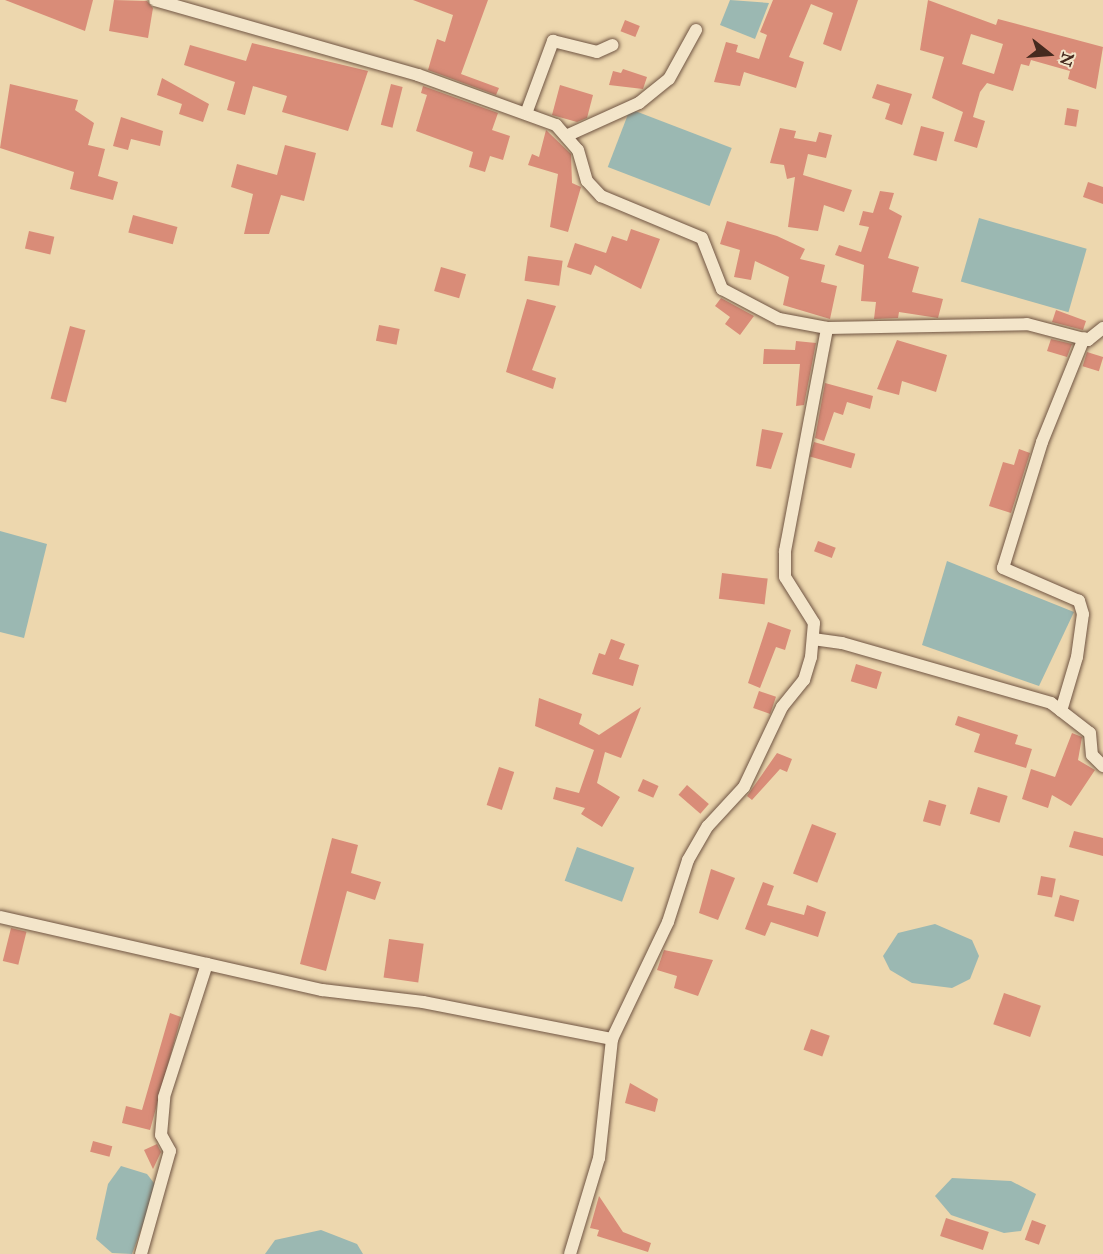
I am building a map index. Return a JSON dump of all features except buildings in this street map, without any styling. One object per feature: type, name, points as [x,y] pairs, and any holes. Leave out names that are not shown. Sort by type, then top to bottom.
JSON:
[{"type":"street","points":[[155,0],[527,111],[556,124],[578,150],[587,181],[601,196],[702,238],[722,289],[779,319],[827,328],[1027,324],[1084,338]]},
{"type":"street","points":[[566,136],[639,103],[669,79],[696,30]]},
{"type":"street","points":[[527,111],[553,41],[597,52],[613,45]]},
{"type":"street","points":[[570,1254],[599,1158],[612,1039],[660,940],[688,861],[708,826],[744,787],[782,707],[804,681],[814,623],[785,577],[785,551],[827,328]]},
{"type":"street","points":[[1061,711],[1077,657],[1083,614],[1079,602],[1003,568],[1042,442],[1084,338],[1103,328]]},
{"type":"street","points":[[813,639],[843,643],[1052,703],[1090,733],[1092,755],[1103,766]]},
{"type":"street","points":[[0,917],[322,990],[423,1002],[612,1039]]},
{"type":"street","points":[[141,1254],[170,1151],[161,1136],[164,1097],[207,964]]},
{"type":"water","points":[[730,0],[769,3],[755,39],[720,25]]},
{"type":"water","points":[[630,109],[732,148],[710,206],[608,167]]},
{"type":"water","points":[[979,218],[1087,249],[1068,312],[961,281]]},
{"type":"water","points":[[0,531],[47,544],[24,638],[0,632]]},
{"type":"water","points":[[947,561],[1074,612],[1039,686],[922,645]]},
{"type":"water","points":[[577,847],[634,868],[622,902],[565,881]]},
{"type":"water","points":[[935,924],[972,940],[979,956],[970,979],[952,988],[912,983],[890,970],[883,956],[898,933]]},
{"type":"water","points":[[121,1166],[147,1174],[157,1187],[132,1254],[112,1253],[96,1239],[108,1184]]},
{"type":"water","points":[[952,1178],[1011,1181],[1036,1194],[1021,1231],[1004,1233],[951,1215],[935,1196]]},
{"type":"water","points":[[321,1230],[357,1244],[363,1254],[265,1254],[275,1240]]}]
